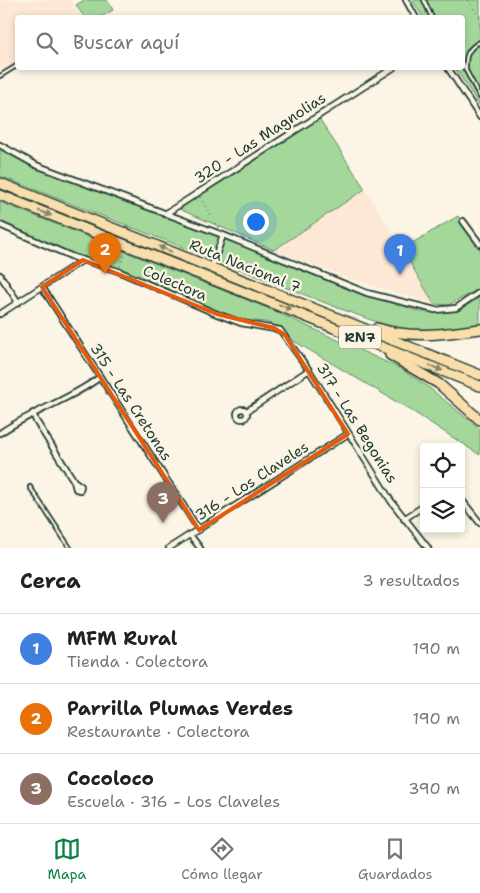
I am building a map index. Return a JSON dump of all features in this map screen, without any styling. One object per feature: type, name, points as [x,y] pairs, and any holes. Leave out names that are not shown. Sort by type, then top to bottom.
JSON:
[{"type":"highway","name":"Ruta Nacional 7","points":[[0,183],[480,374]]},
{"type":"highway","name":"Ruta Nacional 7","points":[[0,195],[480,386]]},
{"type":"highway","points":[[339,318],[413,336],[480,329]]},
{"type":"highway","points":[[353,334],[440,384],[480,420]]},
{"type":"street","points":[[406,0],[414,15]]},
{"type":"street","name":"320 - Las Magnolias","points":[[165,214],[390,70]]},
{"type":"street","points":[[449,70],[480,117]]},
{"type":"street","points":[[1,144],[36,165],[223,235],[367,293],[435,310],[456,308],[480,292]]},
{"type":"street","points":[[463,221],[480,244]]},
{"type":"street","name":"Colectora","points":[[0,225],[83,260],[118,271],[217,314],[241,323],[274,328],[285,335]]},
{"type":"street","name":"Colectora","points":[[212,268],[223,235]]},
{"type":"street","points":[[0,314],[83,260]]},
{"type":"street","points":[[0,275],[18,302]]},
{"type":"street","name":"315 - Las Cretonas","points":[[42,287],[199,530]]},
{"type":"street","name":"317 - Las Begonias","points":[[285,335],[404,519],[428,548]]},
{"type":"street","points":[[247,411],[309,370]]},
{"type":"street","points":[[0,433],[100,377]]},
{"type":"street","points":[[33,413],[36,421],[74,481]]},
{"type":"street","name":"316 - Los Claveles","points":[[169,548],[348,434]]},
{"type":"street","points":[[465,504],[480,523]]},
{"type":"street","points":[[404,519],[420,509]]},
{"type":"street","points":[[190,535],[200,548]]},
{"type":"lane","points":[[424,0],[431,15]]},
{"type":"lane","points":[[480,42],[466,56],[466,70],[480,97]]},
{"type":"lane","points":[[465,52],[470,50]]},
{"type":"lane","points":[[0,76],[15,67]]},
{"type":"lane","points":[[30,487],[70,548]]},
{"type":"path","points":[[468,0],[480,18]]},
{"type":"path","points":[[198,193],[223,235]]},
{"type":"path","points":[[118,271],[128,245]]},
{"type":"highlighted area","points":[[83,260],[217,314],[274,328],[285,335],[348,434],[199,530],[42,287]]},
{"type":"shaded area","points":[[0,0],[70,0],[80,15],[15,15],[15,67],[0,77]]},
{"type":"shaded area","points":[[365,189],[434,304],[350,279],[274,250]]},
{"type":"green space","points":[[84,0],[107,0],[113,10],[104,15],[83,15],[76,5]]},
{"type":"green space","points":[[412,0],[480,0],[480,106],[456,70],[465,70],[465,15],[422,15]]},
{"type":"green space","points":[[319,118],[365,189],[274,250],[179,209]]},
{"type":"green space","points":[[0,150],[32,167],[103,191],[420,312],[459,311],[480,297],[480,325],[431,333],[396,329],[341,309],[0,176]]},
{"type":"green space","points":[[0,202],[270,309],[399,368],[427,386],[480,429],[480,455],[465,445],[465,443],[461,443],[412,411],[294,341],[281,328],[266,322],[245,320],[210,308],[96,261],[69,253],[0,223]]},
{"type":"green space","points":[[458,216],[480,248],[480,288],[449,305],[434,304],[402,249]]},
{"type":"place","name":"Parrilla Plumas Verdes","points":[[105,274]]},
{"type":"place","name":"MFM Rural","points":[[400,275]]},
{"type":"place","name":"Cocoloco","points":[[163,523]]}]
